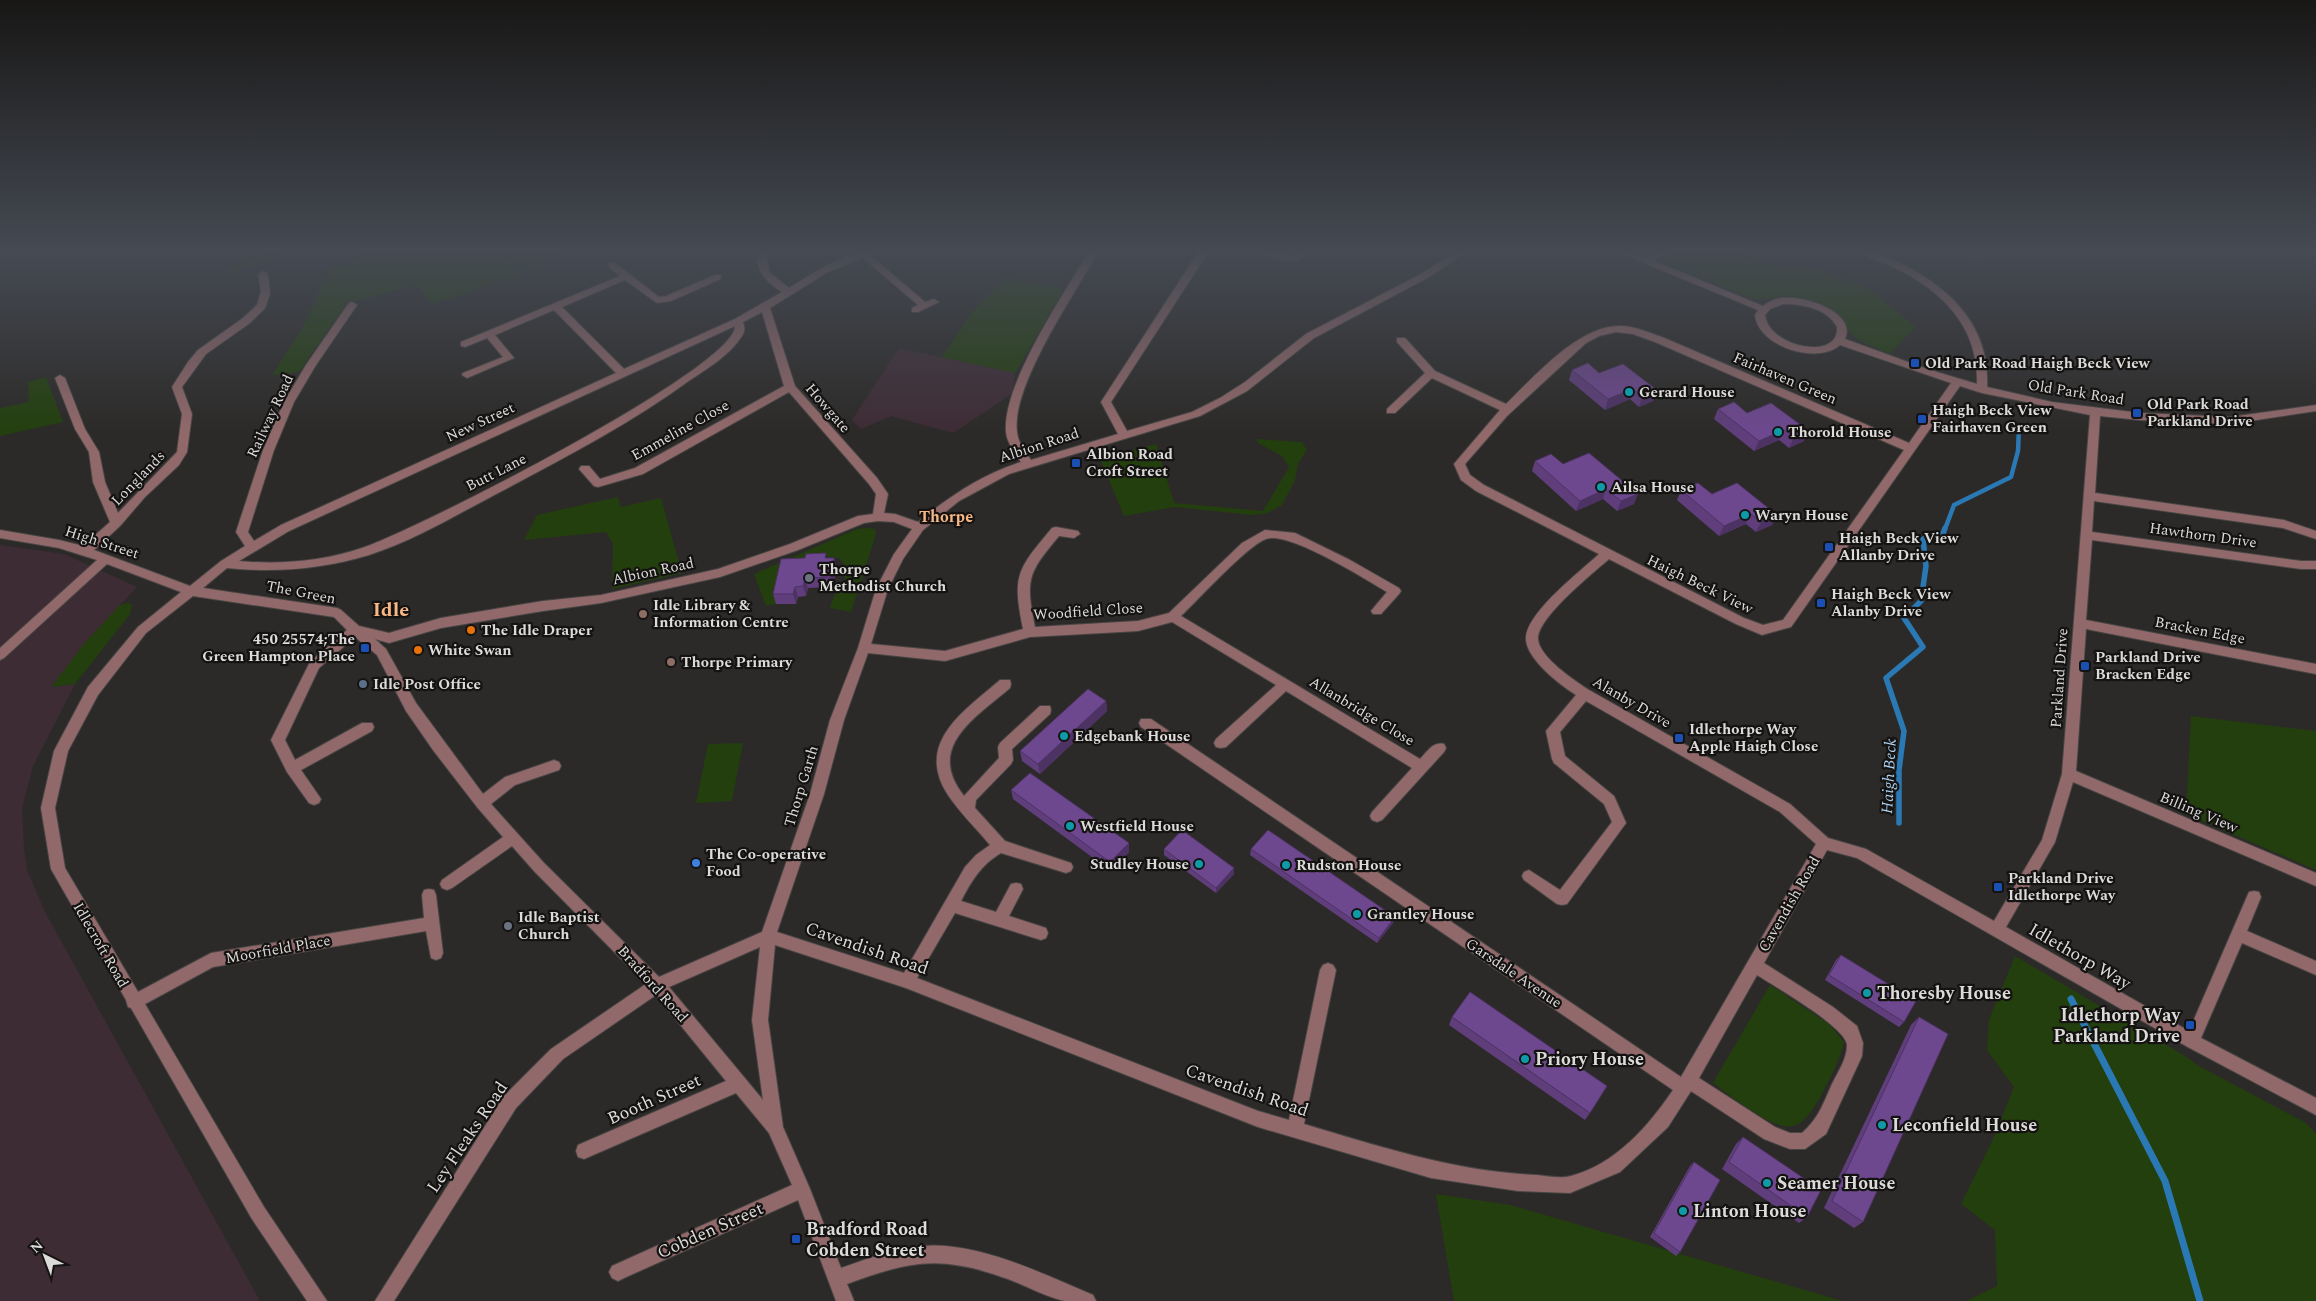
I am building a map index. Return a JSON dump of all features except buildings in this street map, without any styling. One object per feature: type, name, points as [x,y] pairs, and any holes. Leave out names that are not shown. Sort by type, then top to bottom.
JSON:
[{"type":"street","name":"Longlands","points":[[85,551],[116,523],[141,494],[175,462],[182,452],[188,414],[177,388],[202,352],[245,322],[255,312]]},
{"type":"street","name":"Railway Road","points":[[252,547],[242,532],[264,461],[289,402],[308,369],[347,312]]},
{"type":"street","points":[[465,344],[542,312]]},
{"type":"street","points":[[561,312],[622,373]]},
{"type":"street","name":"New Street","points":[[191,591],[225,564],[285,528],[756,312]]},
{"type":"street","name":"Howgate","points":[[766,312],[790,387],[873,481],[882,494],[878,517]]},
{"type":"street","points":[[1028,464],[1012,438],[1010,428],[1022,380],[1059,312]]},
{"type":"street","points":[[1124,435],[1106,402],[1165,312]]},
{"type":"street","name":"Albion Road","points":[[486,614],[601,599],[720,573],[794,547],[862,519],[878,517],[895,518],[919,527],[954,498],[1005,471],[1196,414],[1216,405],[1248,385],[1307,338],[1353,312]]},
{"type":"street","points":[[1762,312],[1760,321],[1763,328],[1780,341],[1808,349],[1822,349],[1840,341],[1843,333],[1841,325],[1826,312]]},
{"type":"street","points":[[1958,312],[1978,344],[1982,365],[1982,390]]},
{"type":"street","name":"Butt Lane","points":[[225,564],[254,568],[309,566],[368,551],[398,538],[536,469],[620,423],[663,396],[720,353],[739,333],[738,321]]},
{"type":"street","name":"Fairhaven Green","points":[[1607,554],[1480,488],[1465,477],[1460,470],[1459,464],[1475,443],[1516,400],[1586,339],[1601,331],[1624,329],[1778,391],[1912,449]]},
{"type":"street","points":[[467,375],[509,358],[489,334]]},
{"type":"street","points":[[1401,340],[1431,373],[1507,409]]},
{"type":"street","name":"Old Park Road","points":[[1840,341],[1957,384],[2029,402],[2095,413],[2162,418],[2243,420],[2316,408]]},
{"type":"street","points":[[1391,411],[1431,373]]},
{"type":"street","points":[[60,378],[82,435],[94,452],[99,482],[116,523]]},
{"type":"street","name":"Haigh Beck View","points":[[1607,554],[1762,630],[1787,624],[1957,384]]},
{"type":"street","name":"Emmeline Close","points":[[585,469],[598,483],[639,471],[790,387]]},
{"type":"street","name":"Parkland Drive","points":[[1996,930],[2048,842],[2069,774],[2095,413]]},
{"type":"street","name":"Hawthorn Drive","points":[[2090,496],[2284,524],[2316,535]]},
{"type":"street","points":[[1030,632],[1023,599],[1022,582],[1028,565],[1054,526],[1074,534]]},
{"type":"street","name":"Thorp Garth","points":[[775,1127],[760,1020],[768,936],[817,794],[837,720],[864,648],[882,589],[898,557],[919,527]]},
{"type":"street","name":"High Street","points":[[0,534],[60,544],[85,551],[191,591]]},
{"type":"street","points":[[1174,617],[1246,546],[1265,534],[1292,536],[1346,563],[1395,591],[1377,611]]},
{"type":"street","name":"Hawthorn Drive","points":[[2085,535],[2300,565],[2316,565]]},
{"type":"street","name":"Alanby Drive","points":[[1607,554],[1536,623],[1532,639],[1542,658],[1564,681],[1584,694],[1785,808],[1824,843]]},
{"type":"street","points":[[0,655],[105,559]]},
{"type":"street","name":"The Green","points":[[191,591],[337,613],[355,630],[389,638],[441,623],[486,614]]},
{"type":"street","name":"Idlecroft Road","points":[[191,591],[142,630],[93,691],[61,751],[48,808],[58,869],[133,1002],[258,1213],[318,1301]]},
{"type":"street","name":"Woodfield Close","points":[[864,648],[945,656],[1030,632],[1138,626],[1174,617]]},
{"type":"street","name":"Allanbridge Close","points":[[1174,617],[1422,767]]},
{"type":"street","name":"Bracken Edge","points":[[2079,623],[2316,669]]},
{"type":"street","points":[[314,799],[292,768],[278,740],[314,665],[355,630]]},
{"type":"street","name":"Bradford Road","points":[[355,630],[382,652],[411,707],[482,803],[539,867],[657,985],[775,1127],[788,1162],[802,1190],[845,1301]]},
{"type":"street","points":[[1005,684],[951,734],[944,748],[940,768],[950,789],[1000,846],[1066,867]]},
{"type":"street","name":"Allanbridge Close","points":[[1221,743],[1285,684]]},
{"type":"street","points":[[1529,876],[1562,899],[1618,823],[1609,800],[1559,759],[1553,731],[1584,694]]},
{"type":"street","points":[[968,809],[970,798],[1006,760],[1006,747],[1045,710]]},
{"type":"street","name":"Garsdale Avenue","points":[[1146,722],[1686,1084]]},
{"type":"street","points":[[292,768],[368,727]]},
{"type":"street","name":"Allanbridge Close","points":[[1377,816],[1439,748]]},
{"type":"street","points":[[482,803],[510,781],[554,766]]},
{"type":"street","name":"Billing View","points":[[2069,774],[2316,880]]},
{"type":"street","points":[[447,884],[513,838]]},
{"type":"street","name":"Cavendish Road","points":[[768,936],[907,981],[1258,1119],[1431,1170],[1518,1183],[1570,1185],[1614,1166],[1662,1121],[1686,1084],[1824,843]]},
{"type":"street","name":"Idlethorp Way","points":[[1824,843],[1861,852],[2192,1041],[2316,1106]]},
{"type":"street","points":[[907,981],[952,905],[967,872],[980,857],[1000,846]]},
{"type":"street","points":[[1000,920],[1016,889]]},
{"type":"street","points":[[429,895],[436,953]]},
{"type":"street","points":[[2192,1041],[2254,897]]},
{"type":"street","points":[[952,905],[1041,933]]},
{"type":"street","name":"Moorfield Place","points":[[133,1002],[211,960],[432,923]]},
{"type":"street","points":[[2237,934],[2316,968]]},
{"type":"street","name":"Ley Fleaks Road","points":[[384,1301],[510,1102],[557,1054],[657,985],[768,936]]},
{"type":"street","name":"Cavendish Road","points":[[1686,1084],[1770,1134],[1790,1141],[1805,1141],[1820,1128],[1854,1056],[1855,1043],[1851,1031],[1828,1012],[1754,966]]},
{"type":"street","points":[[1295,1129],[1328,970]]},
{"type":"street","name":"Booth Street","points":[[584,1151],[740,1083]]},
{"type":"street","name":"Cobden Street","points":[[618,1272],[802,1190]]},
{"type":"street","points":[[836,1279],[887,1262],[922,1254],[959,1255],[1087,1301]]},
{"type":"shaded area","points":[[899,348],[1015,373],[1013,393],[953,433],[891,416],[861,429],[852,420]]},
{"type":"shaded area","points":[[0,545],[64,554],[137,587],[84,644],[52,687],[75,684],[33,766],[22,808],[27,870],[45,912],[260,1301],[0,1301]]},
{"type":"green space","points":[[310,312],[341,312],[299,372],[272,375],[303,327]]},
{"type":"green space","points":[[973,312],[1051,312],[1015,373],[942,357]]},
{"type":"green space","points":[[1831,312],[1897,312],[1916,327],[1889,354],[1857,339]]},
{"type":"green space","points":[[46,377],[63,422],[0,436],[0,408],[29,402],[28,382]]},
{"type":"green space","points":[[1256,439],[1302,442],[1307,450],[1298,464],[1295,480],[1282,505],[1268,513],[1252,515],[1175,507],[1124,516],[1100,459],[1156,444],[1174,503],[1263,511],[1289,467],[1282,456],[1258,443]]},
{"type":"green space","points":[[618,497],[621,507],[661,498],[682,573],[612,589],[613,544],[606,532],[524,540],[537,515]]},
{"type":"green space","points":[[857,529],[875,529],[876,534],[851,612],[830,608],[835,595],[845,587],[845,568],[841,559],[826,556],[785,569],[776,604],[766,606],[754,574]]},
{"type":"green space","points":[[126,603],[132,604],[130,614],[75,684],[51,687],[84,644],[119,606]]},
{"type":"green space","points":[[2191,716],[2316,731],[2316,870],[2186,814]]},
{"type":"green space","points":[[743,743],[732,801],[696,803],[708,744]]},
{"type":"green space","points":[[2015,956],[2199,1066],[2306,1123],[2316,1134],[2316,1301],[1966,1301],[1997,1286],[1995,1230],[1961,1204],[1993,1139],[2014,1087],[1987,1050],[1989,1020]]},
{"type":"green space","points":[[1770,985],[1829,1024],[1844,1042],[1835,1068],[1818,1102],[1807,1117],[1793,1126],[1785,1126],[1764,1118],[1713,1083]]},
{"type":"green space","points":[[1436,1194],[1510,1205],[1843,1301],[1454,1301]]},
{"type":"waterway","name":"Haigh Beck","points":[[1945,529],[1954,505],[2011,477],[2018,451],[2019,428]]},
{"type":"waterway","name":"Haigh Beck","points":[[1899,823],[1899,770],[1904,731],[1886,678],[1923,647],[1904,618],[1921,601],[1926,566],[1923,539],[1943,534],[1945,528]]},
{"type":"waterway","points":[[2071,999],[2165,1181],[2200,1301]]},
{"type":"place","name":"Old Park Road Haigh Beck View","points":[[1915,363]]},
{"type":"place","name":"Gerard House","points":[[1629,392]]},
{"type":"place","name":"Old Park Road Parkland Drive","points":[[2137,413]]},
{"type":"place","name":"Haigh Beck View Fairhaven Green","points":[[1922,419]]},
{"type":"place","name":"Thorold House","points":[[1778,432]]},
{"type":"place","name":"Albion Road Croft Street","points":[[1076,463]]},
{"type":"place","name":"Ailsa House","points":[[1601,487]]},
{"type":"place","name":"Waryn House","points":[[1745,515]]},
{"type":"place","name":"Haigh Beck View Allanby Drive","points":[[1829,547]]},
{"type":"place","name":"Thorpe Methodist Church","points":[[809,578]]},
{"type":"place","name":"Haigh Beck View Alanby Drive","points":[[1821,603]]},
{"type":"place","name":"Idle Library & Information Centre","points":[[643,614]]},
{"type":"place","name":"The Idle Draper","points":[[471,630]]},
{"type":"place","name":"450 25574;The Green Hampton Place","points":[[365,648]]},
{"type":"place","name":"White Swan","points":[[418,650]]},
{"type":"place","name":"Thorpe Primary","points":[[671,662]]},
{"type":"place","name":"Parkland Drive Bracken Edge","points":[[2085,666]]},
{"type":"place","name":"Idle Post Office","points":[[363,684]]},
{"type":"place","name":"Edgebank House","points":[[1064,736]]},
{"type":"place","name":"Idlethorpe Way Apple Haigh Close","points":[[1679,738]]},
{"type":"place","name":"Westfield House","points":[[1070,826]]},
{"type":"place","name":"The Co-operative Food","points":[[696,863]]},
{"type":"place","name":"Studley House","points":[[1199,864]]},
{"type":"place","name":"Rudston House","points":[[1286,865]]},
{"type":"place","name":"Parkland Drive Idlethorpe Way","points":[[1998,887]]},
{"type":"place","name":"Grantley House","points":[[1357,914]]},
{"type":"place","name":"Idle Baptist Church","points":[[508,926]]},
{"type":"place","name":"Thoresby House","points":[[1867,993]]},
{"type":"place","name":"Idlethorp Way Parkland Drive","points":[[2190,1025]]},
{"type":"place","name":"Priory House","points":[[1525,1059]]},
{"type":"place","name":"Leconfield House","points":[[1882,1125]]},
{"type":"place","name":"Seamer House","points":[[1767,1183]]},
{"type":"place","name":"Linton House","points":[[1683,1211]]},
{"type":"place","name":"Bradford Road Cobden Street","points":[[796,1239]]},
{"type":"district","name":"Thorpe","points":[[946,516]]},
{"type":"district","name":"Idle","points":[[391,609]]}]
